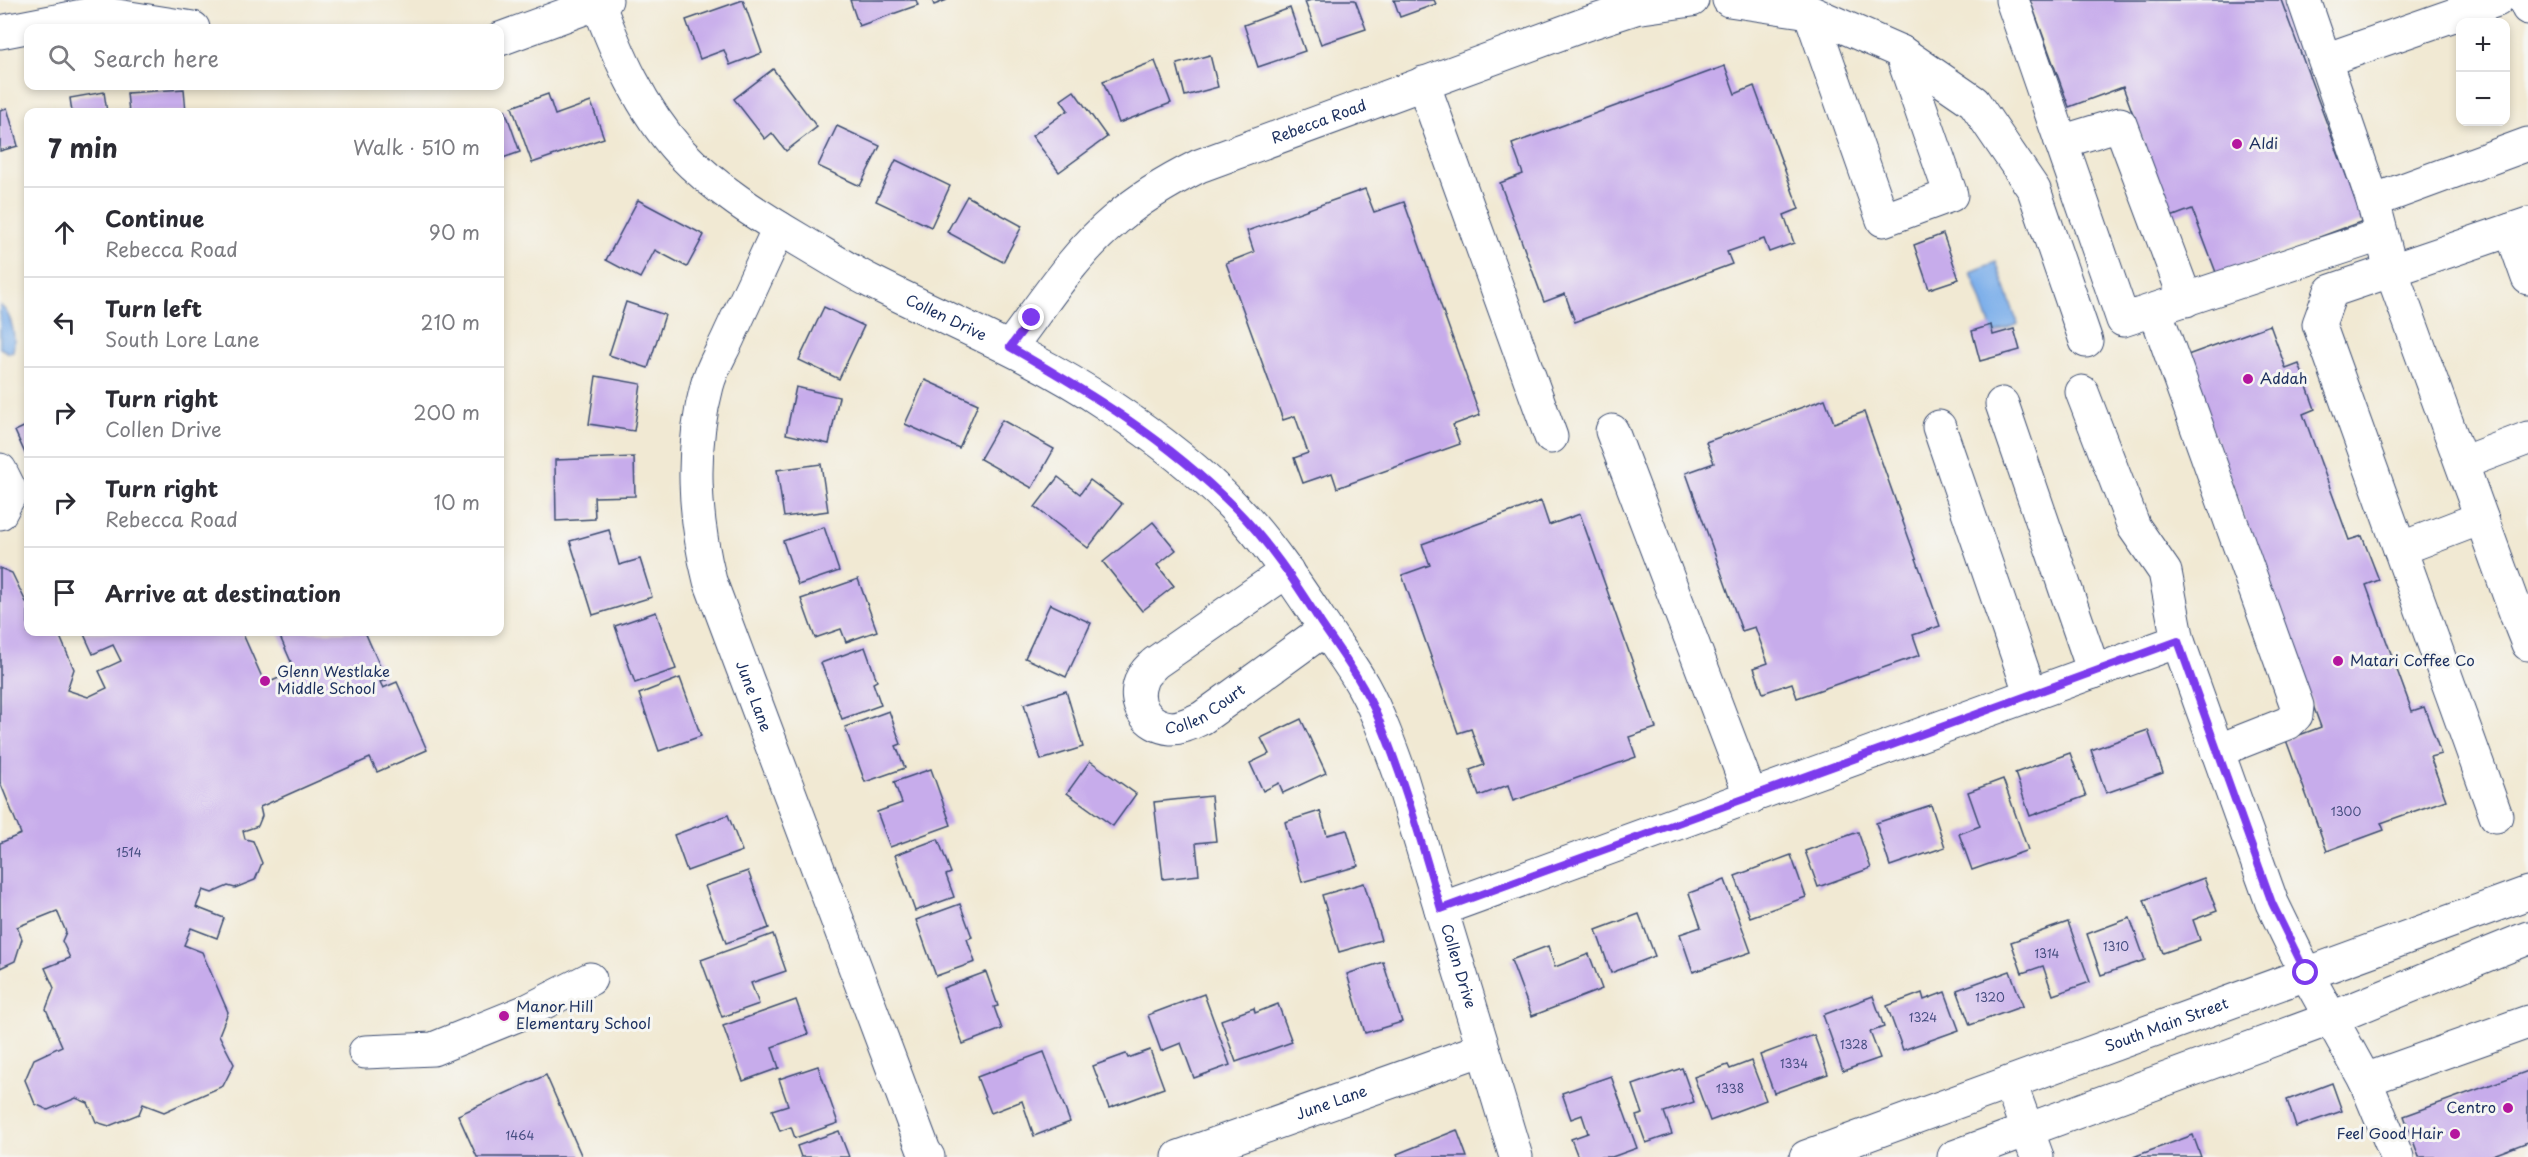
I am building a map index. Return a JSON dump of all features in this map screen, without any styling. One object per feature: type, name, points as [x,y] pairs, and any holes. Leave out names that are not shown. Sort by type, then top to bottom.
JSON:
[{"type":"street","name":"Rebecca Road","points":[[1010,347],[1087,247],[1113,221],[1142,197],[1199,166],[1635,8],[1692,0]]},
{"type":"street","points":[[1729,0],[1812,6],[1901,52],[1974,102],[2034,190],[2086,341]]},
{"type":"street","points":[[2012,0],[2123,321],[2380,236]]},
{"type":"street","points":[[2304,0],[2373,201],[2380,236],[2391,270],[2481,518],[2524,624]]},
{"type":"street","points":[[2325,60],[2497,0]]},
{"type":"street","points":[[2525,0],[2528,9]]},
{"type":"street","points":[[504,37],[600,1]]},
{"type":"street","name":"Collen Drive","points":[[600,1],[614,44],[635,86],[657,122],[681,152],[735,199],[779,228],[870,281],[1010,347],[1106,403],[1181,458],[1235,508],[1287,571],[1362,685],[1379,718],[1401,777],[1516,1157]]},
{"type":"street","points":[[30,24],[99,6],[176,24]]},
{"type":"street","points":[[1812,6],[1883,220],[1951,195],[1901,52]]},
{"type":"street","points":[[0,32],[24,26]]},
{"type":"street","points":[[1423,83],[1551,437]]},
{"type":"street","points":[[2061,142],[2120,124],[2186,300]]},
{"type":"street","points":[[2373,201],[2528,144]]},
{"type":"street","points":[[2496,816],[2319,324],[2331,291],[2520,227],[2528,278]]},
{"type":"street","name":"June Lane","points":[[779,228],[707,383],[701,415],[697,466],[697,512],[702,548],[710,581],[928,1157]]},
{"type":"street","points":[[2155,310],[2297,706],[2296,715],[2288,723],[2217,751]]},
{"type":"street","points":[[2082,392],[2134,527],[2164,572],[2178,641],[2272,903],[2306,973],[2365,1080],[2397,1157]]},
{"type":"street","points":[[2002,404],[2094,672]]},
{"type":"street","points":[[1940,427],[2031,694]]},
{"type":"street","points":[[1612,431],[1751,797]]},
{"type":"street","points":[[2462,463],[2528,438]]},
{"type":"street","points":[[0,470],[11,492],[0,513]]},
{"type":"street","points":[[2400,549],[2481,518]]},
{"type":"street","name":"Collen Court","points":[[1287,571],[1155,663],[1141,679],[1137,696],[1144,714],[1156,725],[1173,728],[1190,724],[1325,629]]},
{"type":"street","points":[[1441,909],[2178,641]]},
{"type":"street","name":"South Main Street","points":[[1806,1157],[2528,893]]},
{"type":"street","points":[[1954,1157],[2032,1143],[2528,938]]},
{"type":"street","points":[[365,1052],[433,1049],[526,1011],[590,979]]},
{"type":"street","points":[[2365,1080],[2528,1022]]},
{"type":"street","name":"June Lane","points":[[1179,1157],[1484,1049]]},
{"type":"street","points":[[2010,1083],[2032,1143]]},
{"type":"water","points":[[1996,262],[2018,324],[1993,334],[1971,272]]},
{"type":"water","points":[[0,305],[8,314],[13,333],[13,351],[9,353],[0,348]]},
{"type":"building","points":[[743,0],[762,53],[730,65],[724,50],[700,59],[686,20]]},
{"type":"building","points":[[850,0],[916,0],[918,5],[859,26]]},
{"type":"building","points":[[932,0],[947,0],[934,5]]},
{"type":"building","points":[[1355,0],[1366,29],[1321,44],[1305,2]]},
{"type":"building","points":[[1394,0],[1434,0],[1436,4],[1400,17]]},
{"type":"building","points":[[2030,0],[2281,0],[2363,221],[2217,275],[2192,209],[2171,217],[2123,87],[2069,107]]},
{"type":"building","points":[[1290,8],[1305,51],[1258,67],[1244,25]]},
{"type":"building","points":[[1210,55],[1218,87],[1185,96],[1177,64]]},
{"type":"building","points":[[1155,61],[1171,103],[1119,123],[1103,81]]},
{"type":"building","points":[[1725,66],[1735,94],[1754,86],[1799,209],[1784,215],[1794,243],[1769,252],[1764,239],[1727,252],[1732,264],[1575,322],[1565,294],[1544,302],[1500,183],[1523,174],[1512,144]]},
{"type":"building","points":[[773,69],[817,127],[786,151],[772,133],[765,139],[734,99]]},
{"type":"building","points":[[184,90],[186,108],[129,108],[127,93]]},
{"type":"building","points":[[1074,91],[1107,137],[1059,172],[1032,136],[1068,110],[1061,100]]},
{"type":"building","points":[[104,92],[106,108],[71,108],[70,98]]},
{"type":"building","points":[[548,94],[555,115],[591,102],[604,138],[532,163],[512,107]]},
{"type":"building","points":[[7,108],[18,146],[0,151],[0,110]]},
{"type":"building","points":[[504,110],[520,152],[504,158]]},
{"type":"building","points":[[837,126],[880,146],[860,186],[818,166]]},
{"type":"building","points":[[896,160],[950,186],[931,227],[876,201]]},
{"type":"building","points":[[1365,189],[1374,212],[1404,202],[1480,415],[1453,425],[1460,444],[1337,488],[1332,473],[1303,483],[1294,458],[1308,453],[1295,416],[1283,420],[1226,263],[1254,252],[1247,231]]},
{"type":"building","points":[[967,196],[1022,226],[1003,262],[947,232]]},
{"type":"building","points":[[638,200],[704,235],[687,267],[655,250],[640,278],[606,260]]},
{"type":"building","points":[[1943,234],[1959,279],[1929,289],[1914,245]]},
{"type":"building","points":[[626,302],[665,315],[648,368],[609,355]]},
{"type":"building","points":[[824,307],[864,326],[839,379],[799,360]]},
{"type":"building","points":[[1991,325],[1993,335],[2014,329],[2020,350],[1980,361],[1972,331]]},
{"type":"building","points":[[2270,325],[2286,369],[2299,364],[2315,409],[2303,414],[2349,540],[2362,536],[2379,580],[2366,585],[2412,711],[2424,707],[2441,754],[2430,757],[2446,800],[2381,823],[2384,830],[2327,851],[2286,740],[2321,727],[2185,356]]},
{"type":"building","points":[[596,376],[641,384],[634,431],[589,424]]},
{"type":"building","points":[[925,380],[978,404],[959,448],[905,424]]},
{"type":"building","points":[[796,387],[839,397],[829,444],[786,434]]},
{"type":"building","points":[[1825,399],[1834,423],[1864,412],[1940,626],[1913,635],[1920,655],[1797,698],[1792,683],[1763,693],[1754,668],[1768,663],[1755,627],[1742,631],[1686,473],[1714,463],[1706,442]]},
{"type":"building","points":[[1002,420],[1054,449],[1032,488],[980,459]]},
{"type":"building","points":[[24,427],[24,451],[15,431]]},
{"type":"building","points":[[634,457],[635,496],[594,497],[595,519],[556,521],[555,460]]},
{"type":"building","points":[[821,464],[828,511],[784,517],[777,470]]},
{"type":"building","points":[[1058,477],[1080,494],[1090,480],[1122,504],[1088,548],[1035,507]]},
{"type":"building","points":[[1541,501],[1549,525],[1580,514],[1656,728],[1629,737],[1636,757],[1513,801],[1508,785],[1479,796],[1470,770],[1484,765],[1471,729],[1458,733],[1402,575],[1430,565],[1422,544]]},
{"type":"building","points":[[1153,522],[1176,550],[1157,565],[1174,586],[1142,611],[1103,562]]},
{"type":"building","points":[[824,527],[839,571],[798,585],[783,541]]},
{"type":"building","points":[[609,530],[619,565],[640,559],[652,597],[593,615],[570,541]]},
{"type":"building","name":"Glenn Westlake Middle School","points":[[0,568],[12,573],[24,598],[24,636],[60,636],[74,669],[67,690],[88,697],[107,688],[99,671],[121,661],[113,645],[93,654],[85,636],[244,636],[265,684],[295,671],[280,636],[367,636],[386,680],[380,682],[383,688],[397,682],[427,750],[377,772],[370,758],[260,807],[262,816],[258,826],[243,831],[245,839],[253,841],[262,863],[255,880],[235,888],[228,886],[212,893],[203,890],[196,907],[224,918],[217,938],[191,928],[184,945],[202,952],[228,1012],[219,1035],[234,1064],[223,1086],[164,1112],[143,1104],[139,1114],[109,1126],[96,1122],[88,1103],[76,1098],[48,1110],[35,1104],[25,1080],[34,1059],[62,1046],[46,1009],[54,988],[45,968],[70,958],[62,941],[66,932],[57,911],[17,927],[22,939],[15,961],[0,968],[0,843],[21,834],[0,782]]},
{"type":"building","points":[[858,579],[877,631],[846,642],[841,629],[815,638],[801,599]]},
{"type":"building","points":[[1050,604],[1091,623],[1066,677],[1025,658]]},
{"type":"building","points":[[656,612],[676,669],[635,683],[615,626]]},
{"type":"building","points":[[865,647],[877,681],[873,683],[881,705],[842,719],[821,663]]},
{"type":"building","points":[[680,678],[701,736],[659,751],[639,694]]},
{"type":"building","points":[[1066,691],[1083,747],[1041,760],[1024,704]]},
{"type":"building","points":[[889,711],[901,744],[896,746],[905,768],[865,782],[845,727]]},
{"type":"building","points":[[1301,719],[1326,773],[1283,793],[1279,783],[1263,791],[1250,763],[1269,754],[1261,738]]},
{"type":"building","points":[[2148,730],[2163,773],[2106,793],[2091,750]]},
{"type":"building","points":[[2070,753],[2086,796],[2030,816],[2015,773]]},
{"type":"building","points":[[1090,761],[1136,794],[1113,826],[1067,793]]},
{"type":"building","points":[[931,769],[951,825],[890,847],[877,812],[902,803],[894,782]]},
{"type":"building","points":[[2003,779],[2028,850],[1972,870],[1959,834],[1980,826],[1968,792]]},
{"type":"building","points":[[1211,796],[1216,841],[1196,843],[1199,875],[1163,879],[1154,802]]},
{"type":"building","points":[[1931,805],[1945,847],[1890,866],[1876,823]]},
{"type":"building","points":[[1320,811],[1327,835],[1347,830],[1358,866],[1302,882],[1285,822]]},
{"type":"building","points":[[728,815],[742,851],[687,871],[674,835]]},
{"type":"building","points":[[1858,832],[1871,868],[1818,887],[1805,851]]},
{"type":"building","points":[[938,839],[951,873],[946,875],[954,897],[915,911],[895,855]]},
{"type":"building","points":[[1791,855],[1806,897],[1750,917],[1735,876]]},
{"type":"building","points":[[748,871],[769,928],[726,943],[705,886]]},
{"type":"building","points":[[2204,878],[2217,911],[2193,920],[2200,940],[2163,953],[2144,900]]},
{"type":"building","points":[[1725,880],[1751,952],[1693,972],[1680,934],[1701,927],[1689,893]]},
{"type":"building","points":[[1364,883],[1381,940],[1339,952],[1322,895]]},
{"type":"building","points":[[960,904],[972,937],[967,939],[975,962],[936,976],[916,920]]},
{"type":"building","points":[[1639,914],[1655,956],[1611,973],[1596,930]]},
{"type":"building","points":[[2130,918],[2145,960],[2101,975],[2087,934]]},
{"type":"building","points":[[2068,922],[2090,982],[2053,995],[2043,966],[2022,973],[2011,942]]},
{"type":"building","points":[[773,934],[786,971],[751,983],[759,1004],[722,1017],[701,960]]},
{"type":"building","points":[[1548,946],[1555,967],[1589,954],[1602,989],[1532,1016],[1511,960]]},
{"type":"building","points":[[1383,962],[1402,1022],[1365,1033],[1347,974]]},
{"type":"building","points":[[2010,971],[2023,1006],[1970,1025],[1957,990]]},
{"type":"building","points":[[986,972],[998,1006],[994,1007],[1002,1029],[963,1044],[943,988]]},
{"type":"building","points":[[1945,992],[1959,1030],[1903,1050],[1887,1006],[1922,993],[1924,1000]]},
{"type":"building","points":[[1204,994],[1230,1065],[1194,1078],[1181,1043],[1161,1051],[1148,1015]]},
{"type":"building","points":[[1873,996],[1884,1027],[1870,1032],[1880,1058],[1843,1071],[1823,1015]]},
{"type":"building","points":[[796,1000],[808,1034],[772,1047],[779,1068],[743,1081],[723,1026]]},
{"type":"building","points":[[1278,1004],[1292,1042],[1236,1062],[1221,1020],[1254,1008],[1255,1013]]},
{"type":"building","points":[[1814,1035],[1828,1074],[1774,1093],[1760,1055]]},
{"type":"building","points":[[1150,1050],[1164,1088],[1109,1108],[1093,1066],[1126,1054],[1128,1058]]},
{"type":"building","points":[[1044,1052],[1070,1122],[1034,1136],[1022,1101],[991,1113],[977,1077]]},
{"type":"building","points":[[1751,1061],[1766,1100],[1710,1121],[1694,1077],[1728,1065],[1730,1069]]},
{"type":"building","points":[[818,1066],[838,1123],[795,1138],[791,1127],[780,1131],[772,1110],[788,1105],[779,1079]]},
{"type":"building","points":[[1682,1068],[1694,1102],[1664,1112],[1672,1134],[1646,1143],[1636,1116],[1643,1114],[1633,1085]]},
{"type":"building","points":[[2528,1071],[2528,1142],[2488,1157],[2419,1157],[2404,1116]]},
{"type":"building","name":"Manor Hill Elementary School","points":[[546,1075],[582,1157],[477,1157],[458,1115]]},
{"type":"building","points":[[1611,1076],[1637,1148],[1612,1157],[1578,1157],[1571,1139],[1588,1133],[1582,1115],[1571,1119],[1562,1093]]},
{"type":"building","points":[[2332,1083],[2342,1111],[2296,1127],[2287,1100]]},
{"type":"building","points":[[1457,1130],[1467,1157],[1398,1157],[1397,1154]]},
{"type":"building","points":[[839,1131],[849,1157],[801,1157],[797,1146]]},
{"type":"building","points":[[2193,1135],[2201,1157],[2133,1157]]},
{"type":"place","name":"Aldi","points":[[2237,144]]},
{"type":"place","name":"Addah","points":[[2248,379]]},
{"type":"place","name":"Matari Coffee Co","points":[[2338,661]]},
{"type":"place","name":"Glenn Westlake Middle School","points":[[265,681]]},
{"type":"place","name":"Manor Hill Elementary School","points":[[504,1016]]},
{"type":"place","name":"Centro","points":[[2508,1108]]},
{"type":"place","name":"Feel Good Hair","points":[[2455,1134]]},
{"type":"route","points":[[1032,318],[1010,347],[1106,403],[1157,439],[1235,508],[1287,571],[1362,685],[1379,718],[1401,777],[1441,909],[2178,641],[2272,903],[2306,973]]}]
